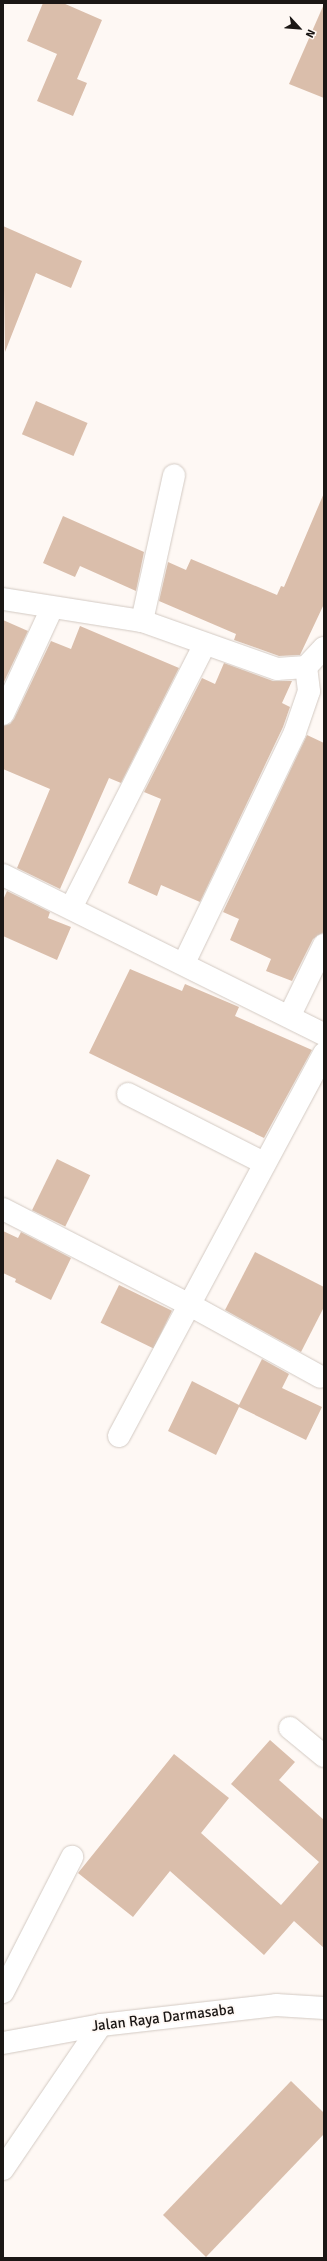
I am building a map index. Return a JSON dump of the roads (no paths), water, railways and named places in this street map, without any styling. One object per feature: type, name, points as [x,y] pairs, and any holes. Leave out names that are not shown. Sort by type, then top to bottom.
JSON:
[{"type":"street","points":[[142,621],[174,475]]},
{"type":"street","points":[[3,599],[52,608],[142,621],[277,670],[306,667],[324,648]]},
{"type":"street","points":[[3,714],[52,608]]},
{"type":"street","points":[[71,908],[205,644]]},
{"type":"street","points":[[184,963],[295,732],[309,691],[306,667]]},
{"type":"street","points":[[3,875],[290,1015],[324,1034]]},
{"type":"street","points":[[290,1015],[324,945]]},
{"type":"street","points":[[119,1436],[324,1053]]},
{"type":"street","points":[[128,1094],[264,1163]]},
{"type":"street","points":[[3,1209],[190,1305],[321,1377]]},
{"type":"street","points":[[290,1728],[324,1756]]},
{"type":"street","points":[[3,1992],[72,1857]]},
{"type":"street","name":"Jalan Raya Darmasaba","points":[[3,2043],[101,2024],[276,2005],[324,2008]]},
{"type":"street","points":[[3,2169],[101,2024]]}]
